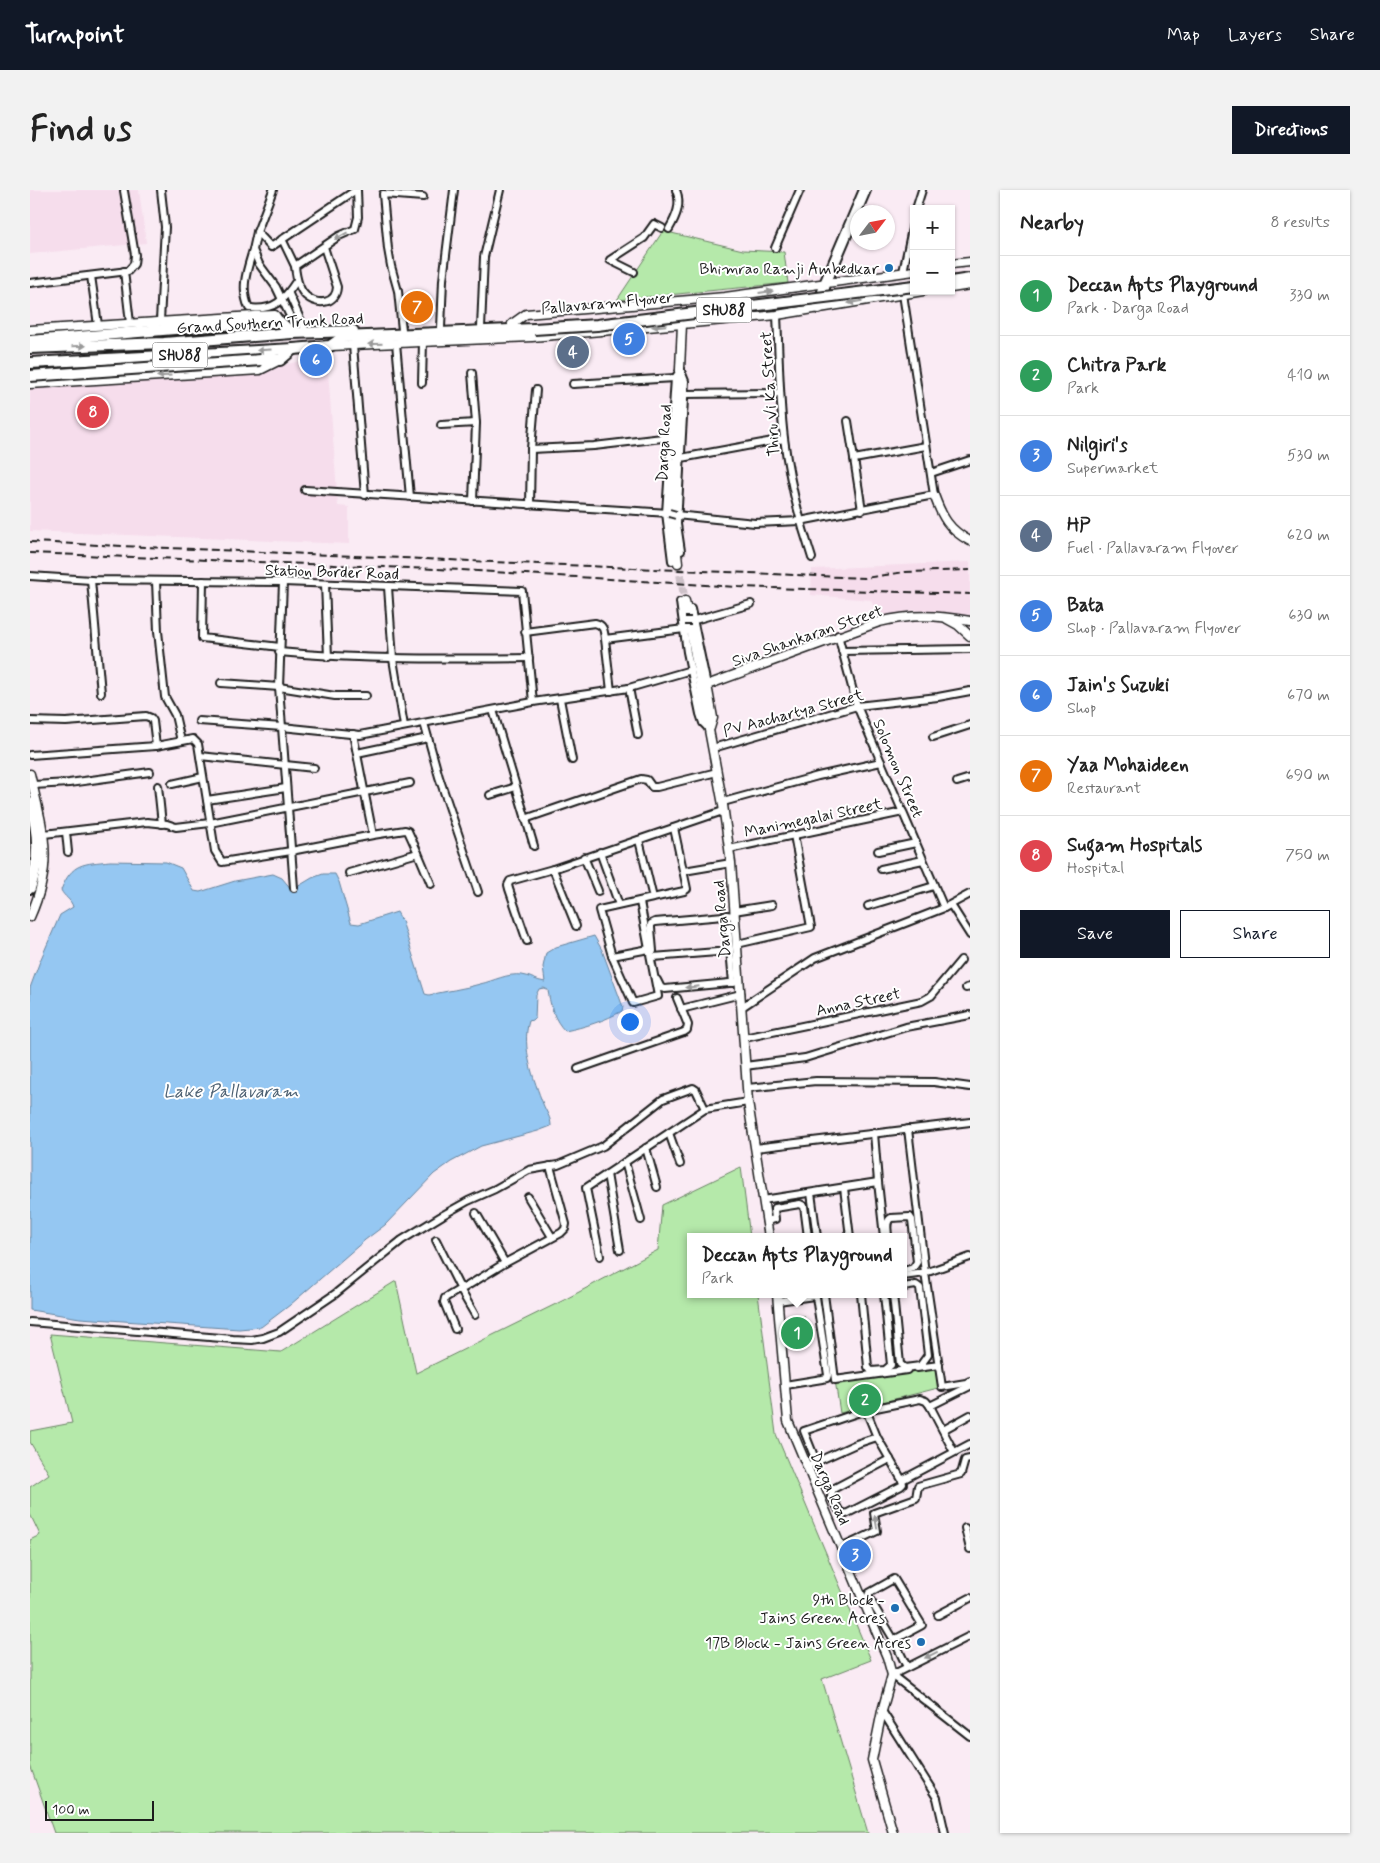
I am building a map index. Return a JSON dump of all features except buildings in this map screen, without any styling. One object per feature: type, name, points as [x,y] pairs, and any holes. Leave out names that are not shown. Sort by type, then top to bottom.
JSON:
[{"type":"main road","points":[[819,308],[825,284],[864,190]]},
{"type":"main road","points":[[955,275],[970,273]]},
{"type":"main road","points":[[955,281],[970,279]]},
{"type":"main road","name":"Pallavaram Flyover","points":[[534,326],[716,307],[910,281]]},
{"type":"main road","name":"Pallavaram Flyover","points":[[512,327],[597,325],[910,286]]},
{"type":"main road","points":[[30,340],[259,322],[280,322],[299,333]]},
{"type":"main road","name":"Grand Southern Trunk Road","points":[[30,348],[164,343],[299,333],[512,327]]},
{"type":"main road","name":"SHU88","points":[[330,346],[343,337],[512,327]]},
{"type":"main road","name":"Grand Southern Trunk Road","points":[[30,363],[330,346]]},
{"type":"main road","points":[[30,376],[280,360],[293,349]]},
{"type":"main road","points":[[97,359],[99,380]]},
{"type":"main road","points":[[30,804],[35,821],[38,850],[37,864],[30,887]]},
{"type":"street","points":[[160,321],[165,227],[161,190]]},
{"type":"street","points":[[273,190],[257,232],[244,280],[245,298],[249,308],[272,307],[282,301],[297,280]]},
{"type":"street","points":[[257,232],[271,246],[357,190]]},
{"type":"street","points":[[295,266],[339,236],[355,229],[358,218],[357,190]]},
{"type":"street","points":[[441,328],[443,280],[454,190]]},
{"type":"street","points":[[481,328],[484,257],[500,190]]},
{"type":"street","points":[[634,272],[610,260],[644,238],[654,224],[666,229],[680,202],[676,190]]},
{"type":"street","points":[[775,248],[800,190]]},
{"type":"street","points":[[917,205],[922,190]]},
{"type":"street","points":[[30,283],[128,271],[135,261],[135,255],[124,191]]},
{"type":"street","points":[[402,330],[398,291],[388,249],[383,194],[423,197]]},
{"type":"street","points":[[903,272],[910,238]]},
{"type":"street","points":[[282,239],[295,266],[297,280],[305,295],[317,303],[323,303],[335,294],[337,287],[324,247]]},
{"type":"street","points":[[253,250],[259,264],[276,286],[299,333]]},
{"type":"street","points":[[955,264],[970,262]]},
{"type":"street","points":[[124,271],[130,323]]},
{"type":"street","points":[[512,327],[526,314],[726,297],[910,271]]},
{"type":"street","points":[[91,276],[98,326]]},
{"type":"street","points":[[955,287],[970,285]]},
{"type":"street","points":[[330,346],[532,337],[682,324],[777,315],[910,293]]},
{"type":"street","points":[[288,294],[299,333]]},
{"type":"street","points":[[904,294],[934,495],[947,524],[970,541]]},
{"type":"street","points":[[30,330],[275,315],[280,322]]},
{"type":"street","name":"Thiru Vi Ka Street","points":[[777,315],[784,439],[800,521],[812,558]]},
{"type":"street","name":"Darga Road","points":[[675,562],[672,509],[682,324]]},
{"type":"street","points":[[422,383],[424,341]]},
{"type":"street","points":[[396,343],[410,497]]},
{"type":"street","points":[[353,345],[365,495]]},
{"type":"street","points":[[30,384],[260,370],[280,360]]},
{"type":"street","points":[[675,562],[671,437],[675,378],[680,370]]},
{"type":"street","points":[[680,370],[685,381],[681,458],[672,514],[681,552]]},
{"type":"street","points":[[472,372],[476,423],[473,501]]},
{"type":"street","points":[[573,384],[675,378]]},
{"type":"street","points":[[530,504],[531,449],[536,390]]},
{"type":"street","points":[[684,394],[780,393]]},
{"type":"street","points":[[848,421],[862,510]]},
{"type":"street","points":[[441,425],[476,423]]},
{"type":"street","points":[[531,449],[594,446],[671,437]]},
{"type":"street","points":[[681,458],[784,439]]},
{"type":"street","points":[[854,459],[926,446]]},
{"type":"street","points":[[930,474],[970,460]]},
{"type":"street","points":[[305,490],[672,514],[755,523],[800,521],[934,495]]},
{"type":"street","name":"Station Border Road","points":[[30,576],[90,580],[283,582],[522,591],[533,702]]},
{"type":"street","points":[[90,580],[101,693]]},
{"type":"street","points":[[156,581],[158,631],[165,696],[174,715],[181,741]]},
{"type":"street","points":[[203,581],[202,638],[328,657],[393,659],[529,658]]},
{"type":"street","points":[[283,582],[278,687],[294,888]]},
{"type":"street","points":[[325,584],[328,657]]},
{"type":"street","points":[[388,587],[393,659],[404,726]]},
{"type":"street","points":[[682,602],[688,621],[707,685],[713,718],[710,729],[703,723],[700,714],[684,629],[688,621],[692,609]]},
{"type":"street","name":"Darga Road","points":[[682,602],[710,729],[723,802],[731,863],[732,914],[737,944],[737,982],[741,994],[748,1102],[768,1233]]},
{"type":"street","points":[[688,621],[751,604]]},
{"type":"street","name":"Siva Shankaran Street","points":[[707,685],[838,635],[901,616],[943,616],[970,621]]},
{"type":"street","points":[[943,616],[958,625],[970,636]]},
{"type":"street","points":[[525,632],[595,623],[600,624],[603,628],[605,639],[611,690]]},
{"type":"street","points":[[605,639],[684,629]]},
{"type":"street","name":"Solomon Street","points":[[838,635],[857,706],[944,908]]},
{"type":"street","points":[[842,652],[970,649]]},
{"type":"street","points":[[199,721],[360,735],[533,702],[629,688],[691,670]]},
{"type":"street","points":[[221,683],[278,687],[336,696],[366,696]]},
{"type":"street","points":[[629,688],[638,735]]},
{"type":"street","name":"PV Aachartya Street","points":[[713,748],[857,706],[938,697],[970,691]]},
{"type":"street","points":[[560,699],[572,760]]},
{"type":"street","points":[[493,710],[534,846]]},
{"type":"street","points":[[30,722],[98,721],[146,716],[154,721],[156,746]]},
{"type":"street","points":[[424,723],[439,777],[478,892]]},
{"type":"street","points":[[933,737],[970,725]]},
{"type":"street","points":[[353,734],[373,835]]},
{"type":"street","points":[[357,752],[428,738]]},
{"type":"street","points":[[30,755],[156,746],[193,739],[198,744],[215,851],[222,862],[405,830],[408,831],[431,884]]},
{"type":"street","points":[[200,756],[314,768]]},
{"type":"street","points":[[723,802],[818,776],[882,762]]},
{"type":"street","points":[[32,785],[69,783],[150,772]]},
{"type":"street","points":[[525,819],[641,779],[647,780],[652,787],[657,787],[718,772]]},
{"type":"street","points":[[30,774],[44,834],[45,865],[43,881],[30,917]]},
{"type":"street","points":[[172,784],[203,777]]},
{"type":"street","points":[[956,782],[970,778]]},
{"type":"street","points":[[44,834],[147,822],[176,827],[210,823],[410,783]]},
{"type":"street","points":[[158,786],[162,824]]},
{"type":"street","points":[[490,795],[516,787]]},
{"type":"street","points":[[207,800],[286,788]]},
{"type":"street","points":[[527,941],[508,885],[510,881],[553,869],[723,811]]},
{"type":"street","name":"Manimegalai Street","points":[[729,849],[903,812]]},
{"type":"street","points":[[640,902],[658,996],[633,1003],[612,956],[599,910],[640,902],[687,889],[674,828]]},
{"type":"street","points":[[66,832],[68,852]]},
{"type":"street","points":[[737,944],[811,927],[794,835]]},
{"type":"street","points":[[639,840],[654,898]]},
{"type":"street","points":[[878,851],[916,843]]},
{"type":"street","points":[[349,873],[418,852]]},
{"type":"street","points":[[600,852],[619,905]]},
{"type":"street","points":[[584,857],[598,891]]},
{"type":"street","points":[[881,869],[923,860]]},
{"type":"street","points":[[684,871],[731,863]]},
{"type":"street","points":[[553,869],[576,926]]},
{"type":"street","points":[[868,906],[934,886]]},
{"type":"street","points":[[742,1007],[815,958],[944,908],[970,894]]},
{"type":"street","points":[[732,914],[730,951],[737,982],[660,988],[653,956],[651,924],[732,914],[772,905]]},
{"type":"street","points":[[951,905],[970,935]]},
{"type":"street","points":[[612,956],[649,949]]},
{"type":"street","points":[[653,956],[730,951]]},
{"type":"street","name":"Anna Street","points":[[744,1038],[922,1001],[931,996],[961,960]]},
{"type":"street","points":[[681,1009],[741,994]]},
{"type":"street","points":[[578,1069],[687,1030],[688,1025],[677,998]]},
{"type":"street","points":[[745,1066],[805,1058],[906,1027],[970,1015]]},
{"type":"street","points":[[747,1088],[816,1081],[934,1082],[970,1087]]},
{"type":"street","points":[[30,1322],[233,1339],[252,1340],[264,1338],[279,1332],[335,1294],[402,1240],[468,1201],[495,1189],[529,1170],[558,1165],[603,1146],[663,1099],[693,1088],[696,1090],[705,1109]]},
{"type":"street","points":[[600,1256],[586,1188],[705,1109],[748,1102]]},
{"type":"street","points":[[755,1148],[970,1122]]},
{"type":"street","points":[[908,1129],[925,1273],[942,1387],[970,1381]]},
{"type":"street","points":[[669,1133],[680,1164]]},
{"type":"street","points":[[874,1133],[884,1233]]},
{"type":"street","points":[[646,1148],[657,1187]]},
{"type":"street","points":[[625,1162],[641,1220]]},
{"type":"street","points":[[455,1329],[444,1302],[445,1298],[466,1288],[505,1263],[565,1229],[566,1224],[550,1166]]},
{"type":"street","points":[[607,1174],[620,1250]]},
{"type":"street","points":[[763,1200],[878,1182]]},
{"type":"street","points":[[844,1188],[850,1233]]},
{"type":"street","points":[[811,1193],[816,1233]]},
{"type":"street","points":[[528,1197],[552,1237]]},
{"type":"street","points":[[766,1221],[775,1219],[774,1210],[776,1208],[800,1204],[804,1206],[807,1233]]},
{"type":"street","points":[[476,1213],[505,1263]]},
{"type":"street","points":[[888,1233],[887,1222],[891,1218],[910,1217],[912,1220],[917,1262],[913,1268],[907,1270]]},
{"type":"street","points":[[436,1240],[475,1315]]},
{"type":"street","points":[[907,1275],[925,1273],[970,1257]]},
{"type":"street","points":[[892,1298],[900,1364],[905,1368],[920,1366],[928,1355],[920,1288],[916,1285],[907,1286]]},
{"type":"street","name":"Darga Road","points":[[777,1298],[788,1421],[887,1657],[892,1675]]},
{"type":"street","points":[[785,1385],[827,1378],[828,1376],[816,1298]]},
{"type":"street","points":[[825,1298],[835,1380],[938,1365]]},
{"type":"street","points":[[859,1298],[867,1376]]},
{"type":"street","points":[[859,1298],[868,1368],[871,1371],[885,1370],[891,1364],[884,1298]]},
{"type":"street","points":[[891,1298],[899,1371]]},
{"type":"street","points":[[930,1406],[970,1386]]},
{"type":"street","points":[[816,1462],[804,1431],[866,1410],[920,1399],[926,1401],[930,1406],[954,1452]]},
{"type":"street","points":[[866,1410],[877,1437],[890,1459],[902,1480],[903,1484],[846,1514],[840,1512],[831,1496],[833,1488],[890,1459]]},
{"type":"street","points":[[943,1430],[970,1415]]},
{"type":"street","points":[[807,1466],[856,1444],[877,1437]]},
{"type":"street","points":[[902,1480],[970,1444]]},
{"type":"street","points":[[841,1548],[877,1531],[874,1513],[916,1498],[918,1486],[961,1474],[965,1460],[970,1459]]},
{"type":"street","points":[[965,1528],[970,1549]]},
{"type":"street","points":[[894,1640],[922,1625],[894,1579],[869,1593],[868,1596],[894,1640],[907,1667]]},
{"type":"street","points":[[938,1615],[970,1598]]},
{"type":"street","points":[[893,1833],[872,1760],[882,1710],[892,1675],[970,1636]]},
{"type":"street","points":[[892,1675],[970,1736]]},
{"type":"street","points":[[882,1710],[937,1798],[945,1833]]},
{"type":"shaded area","points":[[30,190],[139,190],[146,243],[30,254]]},
{"type":"shaded area","points":[[327,357],[338,506],[349,507],[349,544],[30,531],[30,386],[263,371],[292,363]]},
{"type":"shaded area","points":[[970,562],[970,615],[915,610],[878,618],[871,600],[811,595],[812,569]]},
{"type":"green space","points":[[663,231],[743,250],[784,252],[788,283],[617,300]]},
{"type":"green space","points":[[741,1167],[749,1233],[687,1233],[687,1298],[759,1298],[776,1434],[871,1660],[822,1679],[868,1833],[54,1833],[30,1765],[30,1540],[40,1535],[30,1514],[30,1487],[49,1474],[30,1442],[30,1431],[72,1423],[50,1334],[281,1352],[396,1281],[416,1373],[564,1300],[658,1250],[662,1205]]},
{"type":"green space","points":[[804,1316],[807,1348],[791,1350],[788,1318]]},
{"type":"green space","points":[[939,1366],[942,1387],[840,1413],[835,1380]]},
{"type":"water","name":"Lake Pallavaram","points":[[110,861],[166,862],[181,868],[194,891],[200,892],[235,881],[273,874],[282,878],[292,890],[312,878],[323,874],[335,874],[351,923],[359,924],[397,912],[402,921],[425,994],[429,995],[474,986],[511,975],[525,976],[545,982],[543,967],[546,953],[556,947],[594,936],[602,950],[623,1007],[622,1011],[580,1028],[565,1031],[553,1012],[548,990],[544,988],[539,989],[536,995],[535,1019],[529,1021],[527,1042],[533,1074],[551,1126],[481,1146],[451,1162],[434,1174],[385,1225],[261,1327],[239,1329],[80,1318],[30,1310],[30,988],[60,915],[73,907],[61,890],[65,881],[74,869],[80,866]]},
{"type":"tunnel","points":[[678,563],[685,601]]},
{"type":"railway","points":[[30,542],[865,578],[905,572],[970,570]]},
{"type":"railway","points":[[30,553],[461,570],[739,587],[970,594]]},
{"type":"place","name":"Bhimrao Ramji Ambedkar","points":[[889,268]]},
{"type":"place","name":"Yaa Mohaideen","points":[[417,307]]},
{"type":"place","name":"Bata","points":[[629,339]]},
{"type":"place","name":"HP","points":[[573,352]]},
{"type":"place","name":"Jain's Suzuki","points":[[316,360]]},
{"type":"place","name":"Sugam Hospitals","points":[[93,412]]},
{"type":"place","name":"Deccan Apts Playground","points":[[797,1333]]},
{"type":"place","name":"Chitra Park","points":[[865,1400]]},
{"type":"place","name":"Nilgiri's","points":[[855,1555]]},
{"type":"place","name":"9th Block - Jains Green Acres","points":[[895,1608]]},
{"type":"place","name":"17B Block - Jains Green Acres","points":[[921,1642]]}]
